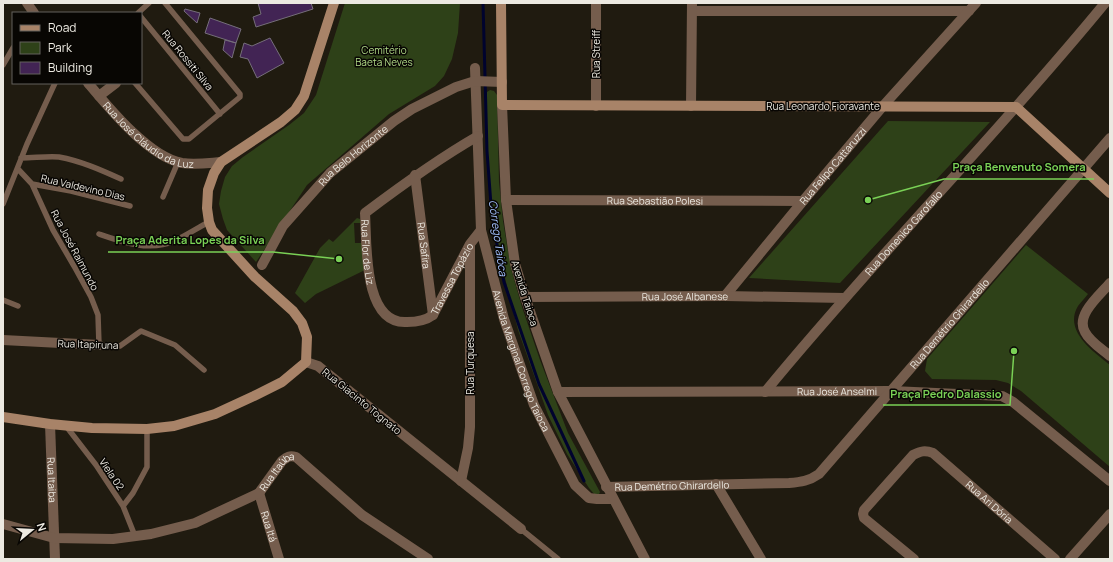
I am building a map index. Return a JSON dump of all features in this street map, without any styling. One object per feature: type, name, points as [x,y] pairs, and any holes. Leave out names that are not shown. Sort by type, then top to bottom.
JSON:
[{"type":"street","points":[[27,3],[33,12]]},
{"type":"street","points":[[3,417],[66,426],[147,429],[174,426],[215,414],[282,382],[306,362],[307,337],[302,323],[296,314],[255,277],[212,230],[207,208],[208,190],[214,173],[221,162],[281,122],[294,110],[304,96],[334,3]]},
{"type":"street","name":"Avenida Taioca","points":[[501,3],[488,81],[502,105],[506,200],[515,264],[558,392],[645,559]]},
{"type":"street","name":"Rua Streiff","points":[[596,3],[596,106]]},
{"type":"street","name":"Rua Domenico Garofallo","points":[[765,392],[845,298],[1016,106],[1105,3]]},
{"type":"street","points":[[691,106],[692,7],[972,7]]},
{"type":"street","name":"Rua Felipo Cattaruzzi","points":[[725,296],[883,106],[972,7]]},
{"type":"street","name":"Avenida Marginal Corrego Taioca","points":[[475,68],[488,81],[478,136],[481,230],[504,319],[534,405],[575,484],[589,498],[613,500]]},
{"type":"street","name":"Rua Belo Horizonte","points":[[262,265],[284,226],[330,173],[394,121],[412,109],[456,87],[488,81]]},
{"type":"street","name":"Rua José Cláudio da Luz","points":[[89,84],[136,135],[150,147],[171,160],[196,164],[221,162]]},
{"type":"street","points":[[99,96],[115,84]]},
{"type":"street","name":"Rua Leonardo Fioravante","points":[[502,105],[1016,106]]},
{"type":"street","points":[[1016,106],[1110,193]]},
{"type":"street","name":"Rua Flor de Liz","points":[[420,322],[403,323],[394,320],[381,309],[375,300],[369,272],[365,213],[415,175],[453,150],[478,136]]},
{"type":"street","name":"Rua Demétrio Ghirardello","points":[[606,486],[789,483],[811,480],[827,466],[1110,138]]},
{"type":"street","name":"Rua Safira","points":[[415,175],[433,315]]},
{"type":"street","name":"Rua Sebastião Polesi","points":[[506,200],[803,201]]},
{"type":"street","name":"Travessa Topázio","points":[[420,322],[433,315],[470,244],[481,230]]},
{"type":"street","name":"Rua Turquesa","points":[[461,481],[468,448],[470,427],[470,244]]},
{"type":"street","points":[[1110,283],[1086,311],[1082,321],[1084,332],[1093,342],[1110,356]]},
{"type":"street","name":"Rua José Albanese","points":[[525,297],[725,296],[845,298]]},
{"type":"street","name":"Rua Itapiruna","points":[[3,340],[99,345]]},
{"type":"street","name":"Rua Giacinto Tognato","points":[[306,362],[318,366],[521,529]]},
{"type":"street","name":"Rua José Anselmi","points":[[558,392],[765,392],[892,390],[1002,396],[1013,402],[1110,481]]},
{"type":"street","name":"Rua Itaiba","points":[[50,424],[55,559]]},
{"type":"street","name":"Rua Ari Dória","points":[[914,559],[864,518],[863,514],[864,510],[913,456],[920,452],[927,451],[934,454],[1055,559]]},
{"type":"street","name":"Rua Itaúba","points":[[3,524],[54,538],[113,539],[151,534],[195,523],[259,493],[282,461],[291,456],[296,457],[362,515],[428,559]]},
{"type":"street","points":[[716,484],[761,559]]},
{"type":"street","name":"Rua Itá","points":[[259,493],[279,559]]},
{"type":"street","points":[[1070,559],[1110,514]]},
{"type":"lane","points":[[139,12],[149,3]]},
{"type":"lane","points":[[136,84],[183,139],[189,139],[239,99],[240,94],[165,3]]},
{"type":"lane","name":"Rua Rossiti Silva","points":[[142,18],[220,114]]},
{"type":"lane","points":[[3,65],[12,50]]},
{"type":"lane","points":[[3,204],[5,194],[18,169],[21,158],[55,84]]},
{"type":"lane","points":[[21,158],[64,158],[101,169],[121,179]]},
{"type":"lane","points":[[162,197],[178,162]]},
{"type":"lane","name":"Rua José Raimundo","points":[[18,169],[32,184],[53,230],[74,266],[98,315],[99,345]]},
{"type":"lane","name":"Rua Valdevino Dias","points":[[32,184],[71,191],[130,206]]},
{"type":"lane","points":[[99,234],[124,242],[158,245],[173,242],[209,222]]},
{"type":"lane","points":[[3,300],[18,306]]},
{"type":"lane","name":"Rua Itapiruna","points":[[99,345],[120,346],[141,331],[175,345],[204,370]]},
{"type":"lane","name":"Viela 02","points":[[66,426],[123,506],[135,536]]},
{"type":"lane","points":[[123,506],[133,493],[147,467],[147,429]]},
{"type":"lane","points":[[521,529],[558,559]]},
{"type":"green space","name":"Cemitério Baeta Neves","points":[[345,3],[460,3],[458,33],[452,59],[444,76],[435,86],[389,114],[307,185],[256,262],[227,230],[219,204],[225,177],[232,166],[243,157],[304,113],[316,95]]},
{"type":"green space","points":[[490,90],[494,91],[497,95],[499,182],[503,221],[511,269],[540,360],[568,433],[600,492],[599,494],[595,495],[589,488],[567,454],[548,415],[518,330],[498,250],[490,194],[487,137],[487,92]]},
{"type":"green space","points":[[888,121],[990,122],[840,283],[749,278]]},
{"type":"green space","points":[[357,218],[360,219],[361,223],[354,223],[355,243],[363,243],[365,270],[316,294],[305,303],[295,293],[320,248],[329,239],[333,242]]},
{"type":"green space","points":[[1026,245],[1088,294],[1078,306],[1074,315],[1074,324],[1082,340],[1110,365],[1110,467],[1021,391],[1008,383],[996,380],[932,379],[925,371],[927,359]]},
{"type":"building","points":[[258,3],[311,3],[313,9],[256,27],[253,17],[261,14]]},
{"type":"building","points":[[185,9],[200,13],[197,23],[184,11]]},
{"type":"building","points":[[210,18],[241,29],[236,43],[205,33]]},
{"type":"building","points":[[270,38],[284,63],[257,78],[248,59],[240,57],[244,43],[252,46]]},
{"type":"building","points":[[225,40],[236,43],[232,58],[223,50]]},
{"type":"waterway","name":"Córrego Taióca","points":[[483,3],[487,151],[491,205],[504,282],[539,384],[584,481]]},
{"type":"place","name":"Praça Benvenuto Somera","points":[[868,200]]},
{"type":"place","name":"Praça Aderita Lopes da Silva","points":[[339,259]]},
{"type":"place","name":"Praça Pedro Dalassio","points":[[1014,351]]}]
